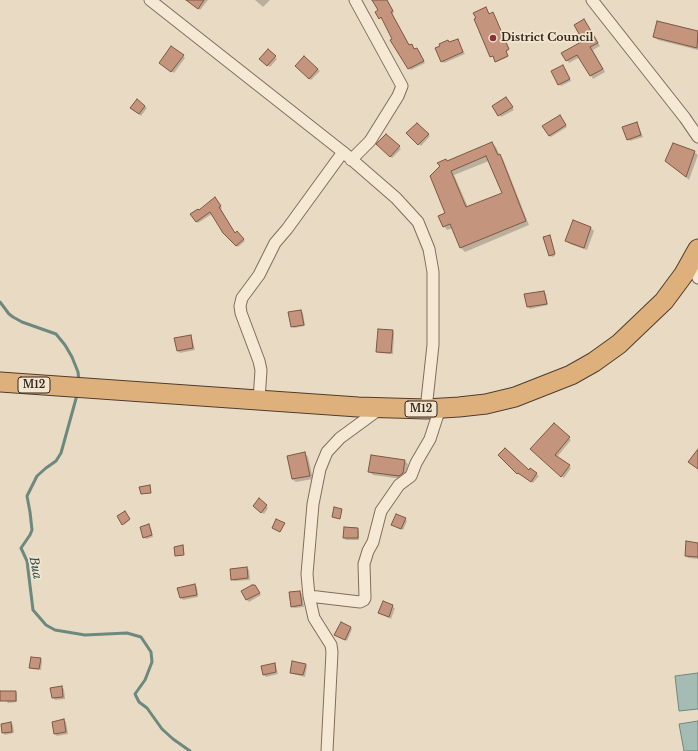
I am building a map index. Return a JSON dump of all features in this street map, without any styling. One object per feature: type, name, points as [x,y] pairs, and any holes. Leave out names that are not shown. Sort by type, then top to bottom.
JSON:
[{"type":"highway","name":"M12","points":[[0,382],[382,408],[433,408],[486,404],[515,397],[571,375],[594,362],[619,344],[664,301],[696,263]]},
{"type":"street","points":[[150,0],[347,156],[396,198],[418,222],[429,249],[433,272],[433,408],[430,439],[416,463],[412,476],[399,484],[381,511],[373,542],[368,551],[364,564],[364,600],[360,602],[309,596]]},
{"type":"street","points":[[259,400],[261,370],[241,313],[240,306],[242,298],[259,275],[275,243],[347,156],[370,141],[398,96],[402,86],[355,0]]},
{"type":"street","points":[[592,0],[685,118],[698,137]]},
{"type":"street","points":[[327,751],[332,652],[331,645],[314,618],[309,596],[307,574],[309,533],[313,504],[322,464],[327,452],[340,438],[382,408]]},
{"type":"water","points":[[698,673],[698,709],[679,711],[675,676]]},
{"type":"water","points":[[698,721],[698,751],[684,751],[679,724]]},
{"type":"building","points":[[186,0],[204,0],[198,9]]},
{"type":"building","points":[[372,0],[387,0],[393,11],[391,12],[409,45],[412,44],[414,49],[417,48],[424,61],[408,69],[390,40],[392,39],[381,17],[379,19],[375,12],[378,10]]},
{"type":"building","name":"District Council","points":[[486,7],[489,14],[493,12],[509,49],[506,51],[508,56],[495,62],[493,56],[490,57],[474,19],[476,18],[473,13]]},
{"type":"building","points":[[584,19],[598,43],[590,47],[603,69],[590,76],[577,55],[566,61],[561,53],[583,41],[574,25]]},
{"type":"building","points":[[657,21],[698,31],[697,48],[653,37]]},
{"type":"building","points":[[458,39],[463,52],[441,62],[435,48],[440,46],[439,44],[448,40],[449,42]]},
{"type":"building","points":[[171,46],[184,55],[171,72],[159,63]]},
{"type":"building","points":[[268,49],[276,56],[267,66],[259,59]]},
{"type":"building","points":[[304,56],[318,69],[309,79],[295,66]]},
{"type":"building","points":[[563,65],[570,79],[558,85],[551,71]]},
{"type":"building","points":[[506,97],[513,107],[498,116],[492,106]]},
{"type":"building","points":[[137,99],[145,106],[139,114],[130,108]]},
{"type":"building","points":[[560,115],[566,125],[549,136],[542,126]]},
{"type":"building","points":[[637,122],[641,135],[627,140],[622,127]]},
{"type":"building","points":[[417,123],[429,134],[418,145],[406,133]]},
{"type":"building","points":[[386,134],[400,146],[390,157],[376,144]]},
{"type":"building","points":[[492,142],[498,155],[500,154],[526,221],[460,248],[450,224],[443,227],[438,216],[445,213],[430,176],[440,166],[437,163],[446,159],[447,161]],"holes":[[[486,156],[502,193],[466,207],[451,171]]]},
{"type":"building","points":[[673,143],[695,151],[686,177],[665,161]]},
{"type":"building","points":[[215,197],[221,206],[219,207],[235,233],[237,231],[244,239],[236,246],[223,233],[210,212],[196,222],[190,214],[198,209],[199,210]]},
{"type":"building","points":[[573,220],[591,227],[584,248],[565,241]]},
{"type":"building","points":[[550,235],[555,254],[549,256],[543,237]]},
{"type":"building","points":[[544,291],[547,304],[527,307],[524,294]]},
{"type":"building","points":[[301,310],[304,325],[291,327],[288,312]]},
{"type":"building","points":[[378,329],[393,330],[391,353],[376,352]]},
{"type":"building","points":[[191,335],[193,348],[177,351],[174,338]]},
{"type":"building","points":[[554,423],[570,437],[555,455],[570,465],[561,477],[530,449]]},
{"type":"building","points":[[505,448],[529,470],[530,468],[537,473],[531,482],[518,473],[517,474],[498,455]]},
{"type":"building","points":[[698,449],[698,469],[688,462]]},
{"type":"building","points":[[305,452],[310,476],[292,479],[287,456]]},
{"type":"building","points":[[371,455],[405,460],[403,473],[399,476],[368,472]]},
{"type":"building","points":[[150,485],[151,493],[141,494],[139,487]]},
{"type":"building","points":[[259,498],[267,505],[261,513],[253,506]]},
{"type":"building","points":[[334,507],[342,509],[340,519],[332,517]]},
{"type":"building","points":[[125,511],[130,519],[122,525],[117,516]]},
{"type":"building","points":[[396,514],[406,518],[401,529],[391,525]]},
{"type":"building","points":[[276,519],[285,523],[280,532],[272,528]]},
{"type":"building","points":[[149,524],[152,535],[143,538],[140,527]]},
{"type":"building","points":[[344,527],[358,528],[358,538],[343,538]]},
{"type":"building","points":[[686,541],[698,543],[698,557],[685,556]]},
{"type":"building","points":[[183,545],[184,555],[175,556],[174,547]]},
{"type":"building","points":[[247,567],[248,578],[231,580],[230,569]]},
{"type":"building","points":[[195,584],[197,595],[180,598],[177,588]]},
{"type":"building","points":[[255,585],[260,593],[246,600],[241,591]]},
{"type":"building","points":[[300,591],[302,605],[291,607],[289,592]]},
{"type":"building","points":[[383,601],[393,605],[389,617],[378,613]]},
{"type":"building","points":[[341,622],[351,627],[345,640],[334,635]]},
{"type":"building","points":[[31,657],[41,658],[39,669],[29,668]]},
{"type":"building","points":[[292,661],[306,664],[303,675],[290,673]]},
{"type":"building","points":[[275,663],[276,672],[263,675],[261,666]]},
{"type":"building","points":[[62,686],[63,697],[52,698],[50,688]]},
{"type":"building","points":[[0,691],[16,691],[16,701],[0,701]]},
{"type":"building","points":[[64,719],[66,732],[54,734],[52,722]]},
{"type":"building","points":[[11,722],[12,732],[2,733],[1,724]]},
{"type":"waterway","name":"Bua","points":[[0,302],[13,317],[22,322],[56,334],[72,357],[78,372],[79,381]]},
{"type":"waterway","name":"Bua","points":[[77,395],[61,453],[56,461],[37,476],[27,496],[32,530],[21,548],[27,561],[33,610],[46,625],[55,630],[85,635],[127,633],[141,637],[151,652],[152,662],[145,680],[135,694],[139,702],[147,708],[162,729],[190,751]]},
{"type":"place","name":"District Council","points":[[493,38]]}]
